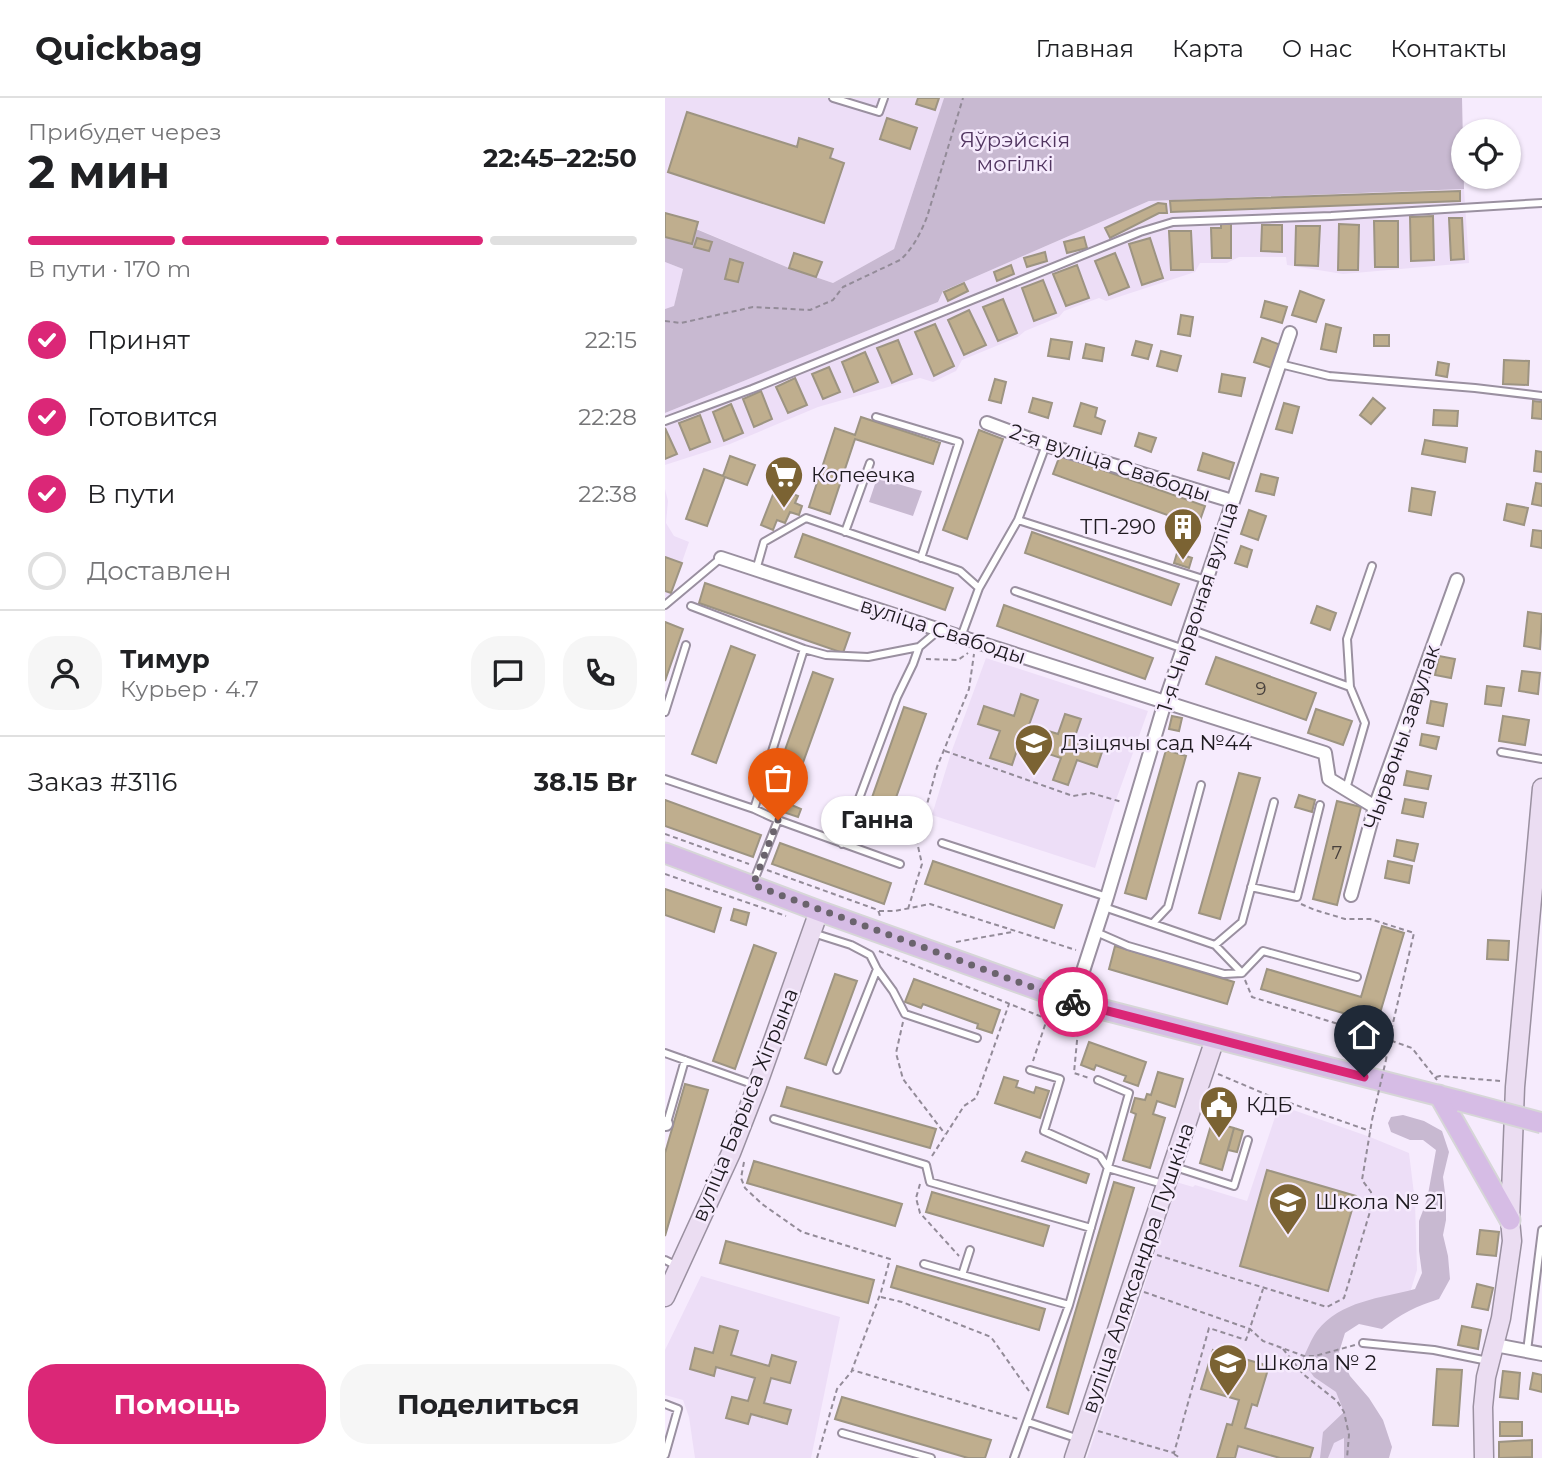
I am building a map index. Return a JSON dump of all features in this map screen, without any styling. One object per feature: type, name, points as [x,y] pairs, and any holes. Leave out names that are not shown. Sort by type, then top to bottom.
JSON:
[{"type":"main road","points":[[665,853],[1073,1002],[1215,1039],[1437,1087],[1460,1101],[1542,1123]]},
{"type":"main road","points":[[1437,1087],[1510,1220]]},
{"type":"street","name":"1-я Чырвоная вуліца","points":[[1073,1002],[1165,702],[1290,334]]},
{"type":"street","name":"2-я вуліца Свабоды","points":[[987,423],[1232,502]]},
{"type":"street","name":"вуліца Свабоды","points":[[721,558],[1325,753],[1329,779],[1346,789]]},
{"type":"street","name":"Чырвоны завулак","points":[[1351,895],[1375,807],[1457,580]]},
{"type":"street","points":[[1484,1458],[1483,1407],[1486,1377],[1501,1318],[1512,1241],[1510,1220],[1515,1087],[1542,788]]},
{"type":"street","points":[[1346,789],[1375,807]]},
{"type":"street","name":"вуліца Барыса Хігрына","points":[[665,1297],[672,1263],[731,1153],[819,911]]},
{"type":"street","name":"вуліца Аляксандра Пушкіна","points":[[1074,1458],[1215,1039]]},
{"type":"street","points":[[1493,1354],[1527,1351],[1542,1354]]},
{"type":"lane","points":[[833,98],[879,112],[884,98]]},
{"type":"lane","points":[[665,421],[753,389],[1140,232],[1173,222],[1331,216],[1542,203]]},
{"type":"lane","points":[[1280,364],[1329,376],[1542,396]]},
{"type":"lane","points":[[876,417],[959,442],[921,558]]},
{"type":"lane","points":[[961,637],[979,588],[1018,520],[1046,444]]},
{"type":"lane","points":[[845,532],[870,463]]},
{"type":"lane","points":[[756,570],[764,542],[806,518],[960,571],[979,588]]},
{"type":"lane","points":[[1018,520],[1207,581]]},
{"type":"lane","points":[[665,605],[721,558]]},
{"type":"lane","points":[[1346,789],[1364,723],[1350,687],[1347,639],[1371,566]]},
{"type":"lane","points":[[1016,591],[1184,649]]},
{"type":"lane","points":[[691,606],[825,655],[868,657],[919,647],[940,629]]},
{"type":"lane","points":[[1190,629],[1350,687]]},
{"type":"lane","points":[[665,712],[686,645]]},
{"type":"lane","points":[[842,844],[897,697],[919,647]]},
{"type":"lane","points":[[754,809],[804,649]]},
{"type":"lane","points":[[1501,752],[1542,759]]},
{"type":"lane","points":[[665,779],[900,864]]},
{"type":"lane","points":[[1153,923],[1168,906],[1201,785]]},
{"type":"lane","points":[[1215,945],[1242,922],[1275,802]]},
{"type":"lane","points":[[1251,887],[1297,897],[1319,805]]},
{"type":"lane","points":[[753,885],[778,820]]},
{"type":"lane","points":[[941,843],[1215,945],[1242,973]]},
{"type":"lane","points":[[1095,932],[1128,946],[1224,974],[1242,973],[1263,951],[1357,977]]},
{"type":"lane","points":[[811,933],[851,945],[870,955],[905,1014],[977,1038]]},
{"type":"lane","points":[[837,1070],[877,970]]},
{"type":"lane","points":[[665,1053],[757,1086]]},
{"type":"lane","points":[[665,1125],[685,1060]]},
{"type":"lane","points":[[1031,1070],[1060,1079],[1044,1132],[1100,1156],[1108,1168],[1165,1185]]},
{"type":"lane","points":[[1014,1458],[1069,1305],[1129,1093],[1098,1080]]},
{"type":"lane","points":[[774,1119],[926,1165],[930,1182],[1091,1228]]},
{"type":"lane","points":[[1172,1166],[1234,1186],[1248,1140]]},
{"type":"lane","points":[[1527,1351],[1542,1230]]},
{"type":"lane","points":[[962,1275],[970,1250]]},
{"type":"lane","points":[[924,1264],[1069,1305]]},
{"type":"lane","points":[[1363,1343],[1493,1354]]},
{"type":"lane","points":[[665,1404],[678,1409],[665,1455]]},
{"type":"lane","points":[[1028,1422],[1080,1439]]},
{"type":"lane","points":[[842,1433],[930,1458]]},
{"type":"path","points":[[665,321],[681,323],[754,307],[810,310],[833,300],[843,287],[900,260],[921,233],[963,98]]},
{"type":"path","points":[[908,909],[922,864],[918,842],[937,767],[969,689],[974,649],[958,660],[915,659]]},
{"type":"path","points":[[944,750],[1073,796],[1091,793],[1124,802]]},
{"type":"path","points":[[665,874],[788,917]]},
{"type":"path","points":[[1156,1254],[1327,1307],[1344,1298],[1372,1205],[1371,1192],[1362,1180],[1372,1120],[1414,933],[1370,919],[1345,919],[1335,916],[1301,904],[1297,897]]},
{"type":"path","points":[[878,911],[895,911],[930,904],[1079,951]]},
{"type":"path","points":[[956,942],[1015,931]]},
{"type":"path","points":[[875,950],[1078,1030],[1074,1073],[1098,1080]]},
{"type":"path","points":[[1242,973],[1252,997],[1412,1048],[1432,1074]]},
{"type":"path","points":[[1031,1070],[1052,1003]]},
{"type":"path","points":[[966,1264],[921,1213],[916,1198],[926,1165],[964,1106],[976,1098],[1009,1004]]},
{"type":"path","points":[[905,1014],[896,1053],[903,1079],[946,1134]]},
{"type":"path","points":[[1437,1087],[1440,1076],[1506,1081]]},
{"type":"path","points":[[1225,1079],[1371,1131]]},
{"type":"path","points":[[744,1155],[741,1178],[745,1188],[802,1232],[890,1259],[852,1370],[837,1389],[817,1458]]},
{"type":"path","points":[[1174,1453],[1209,1328],[1247,1340],[1263,1288]]},
{"type":"path","points":[[1140,1291],[1250,1329],[1263,1341],[1304,1356],[1315,1356],[1363,1343]]},
{"type":"path","points":[[879,1297],[902,1302],[992,1337],[1035,1401]]},
{"type":"path","points":[[1282,1348],[1303,1374],[1337,1401],[1344,1412],[1349,1435],[1347,1458]]},
{"type":"path","points":[[852,1370],[1028,1422]]},
{"type":"path","points":[[1097,1430],[1174,1453],[1181,1458]]},
{"type":"shaded area","points":[[665,98],[944,98],[894,249],[833,283],[789,268],[697,229],[692,244],[665,237]]},
{"type":"shaded area","points":[[1464,189],[1469,263],[1343,274],[1287,265],[1286,257],[1239,257],[1227,263],[1200,263],[1195,272],[1106,301],[1099,298],[1064,311],[1059,317],[1025,331],[1018,337],[962,360],[956,371],[933,382],[920,378],[818,407],[730,444],[665,465],[665,413],[938,302],[943,291],[1149,201]]},
{"type":"shaded area","points":[[665,262],[683,269],[674,307],[665,309]]},
{"type":"shaded area","points":[[665,489],[668,501],[666,523],[674,536],[689,542],[671,593],[665,598]]},
{"type":"shaded area","name":"Дзіцячы сад №44","points":[[986,658],[1148,711],[1095,868],[932,815],[951,753]]},
{"type":"shaded area","points":[[1279,1105],[1409,1153],[1415,1202],[1417,1270],[1408,1299],[1347,1323],[1336,1364],[1366,1458],[1087,1458],[1176,1182],[1247,1201]]},
{"type":"shaded area","points":[[701,1276],[840,1317],[811,1458],[695,1458],[689,1417],[683,1400],[665,1395],[665,1350]]},
{"type":"green space","name":"Яўрэйскія могілкі","points":[[944,98],[1462,98],[1462,119],[1451,119],[1451,189],[1464,189],[1149,201],[943,291],[938,302],[665,413],[665,309],[674,306],[683,269],[665,262],[665,237],[692,244],[696,229],[789,268],[833,283],[894,249]]},
{"type":"green space","points":[[877,478],[922,491],[913,516],[869,502]]},
{"type":"green space","points":[[1403,1115],[1424,1121],[1442,1131],[1449,1152],[1443,1177],[1446,1220],[1443,1235],[1450,1279],[1439,1299],[1409,1311],[1382,1329],[1359,1324],[1345,1333],[1339,1352],[1350,1376],[1383,1420],[1392,1447],[1389,1458],[1344,1458],[1344,1438],[1334,1443],[1328,1458],[1320,1458],[1323,1432],[1344,1412],[1336,1392],[1314,1377],[1302,1360],[1313,1338],[1326,1321],[1349,1307],[1415,1289],[1422,1273],[1419,1221],[1427,1200],[1436,1150],[1423,1140],[1410,1140],[1391,1132],[1388,1123],[1391,1117]]},
{"type":"building","points":[[918,98],[939,98],[935,110],[916,104]]},
{"type":"building","points":[[687,112],[797,147],[799,138],[833,149],[830,158],[844,163],[824,223],[668,172]]},
{"type":"building","points":[[887,118],[917,128],[910,149],[880,139]]},
{"type":"building","points":[[1460,191],[1460,201],[1171,212],[1170,201]]},
{"type":"building","points":[[1158,203],[1166,204],[1167,213],[1159,213],[1110,238],[1105,228]]},
{"type":"building","points":[[665,213],[698,222],[692,244],[665,237]]},
{"type":"building","points":[[1433,216],[1434,260],[1411,261],[1410,217]]},
{"type":"building","points":[[1449,218],[1462,218],[1464,259],[1451,260]]},
{"type":"building","points":[[1374,221],[1398,221],[1398,267],[1375,267]]},
{"type":"building","points":[[1221,224],[1231,224],[1231,258],[1212,258],[1211,228],[1221,228]]},
{"type":"building","points":[[1339,224],[1359,225],[1358,270],[1338,270]]},
{"type":"building","points":[[1262,225],[1282,225],[1282,252],[1261,251]]},
{"type":"building","points":[[1296,226],[1320,226],[1318,266],[1295,265]]},
{"type":"building","points":[[1169,231],[1191,231],[1193,270],[1171,270]]},
{"type":"building","points":[[1084,237],[1087,248],[1067,253],[1064,242]]},
{"type":"building","points":[[697,238],[712,242],[709,251],[694,247]]},
{"type":"building","points":[[1150,238],[1163,278],[1142,285],[1129,244]]},
{"type":"building","points":[[1045,252],[1047,261],[1027,267],[1024,258]]},
{"type":"building","points":[[794,253],[822,262],[816,277],[789,268]]},
{"type":"building","points":[[1115,253],[1129,287],[1109,295],[1095,261]]},
{"type":"building","points":[[730,259],[743,263],[738,282],[725,279]]},
{"type":"building","points":[[1011,265],[1014,274],[997,281],[994,272]]},
{"type":"building","points":[[1077,265],[1089,298],[1066,306],[1053,274]]},
{"type":"building","points":[[1043,280],[1056,313],[1034,321],[1022,288]]},
{"type":"building","points":[[964,283],[968,291],[948,301],[944,292]]},
{"type":"building","points":[[1300,291],[1324,300],[1316,322],[1292,315]]},
{"type":"building","points":[[1003,299],[1017,333],[998,341],[983,307]]},
{"type":"building","points":[[1265,301],[1287,307],[1282,323],[1261,317]]},
{"type":"building","points":[[969,310],[986,345],[964,355],[948,320]]},
{"type":"building","points":[[1181,315],[1193,317],[1190,336],[1178,334]]},
{"type":"building","points":[[935,324],[954,366],[934,376],[915,332]]},
{"type":"building","points":[[1326,324],[1341,328],[1336,352],[1321,349]]},
{"type":"building","points":[[1374,335],[1389,335],[1389,346],[1374,346]]},
{"type":"building","points":[[1262,338],[1281,345],[1272,368],[1254,362]]},
{"type":"building","points":[[1051,339],[1072,342],[1069,359],[1048,356]]},
{"type":"building","points":[[898,340],[912,374],[892,383],[877,348]]},
{"type":"building","points":[[1136,341],[1152,345],[1148,359],[1132,355]]},
{"type":"building","points":[[1086,344],[1104,348],[1102,361],[1083,358]]},
{"type":"building","points":[[1161,351],[1181,356],[1177,371],[1157,366]]},
{"type":"building","points":[[865,352],[878,382],[854,392],[842,362]]},
{"type":"building","points":[[1504,360],[1529,361],[1528,385],[1503,384]]},
{"type":"building","points":[[1438,362],[1449,364],[1447,377],[1436,375]]},
{"type":"building","points":[[829,367],[840,392],[823,399],[812,374]]},
{"type":"building","points":[[1222,374],[1245,378],[1241,396],[1219,392]]},
{"type":"building","points":[[795,378],[807,405],[788,413],[776,387]]},
{"type":"building","points":[[995,379],[1006,382],[1001,403],[989,400]]},
{"type":"building","points":[[761,391],[772,419],[754,427],[743,399]]},
{"type":"building","points":[[1033,398],[1052,403],[1048,418],[1029,412]]},
{"type":"building","points":[[1373,398],[1385,408],[1371,424],[1360,415]]},
{"type":"building","points":[[1533,401],[1542,402],[1542,419],[1532,418]]},
{"type":"building","points":[[1081,403],[1097,408],[1095,417],[1105,421],[1101,434],[1074,426]]},
{"type":"building","points":[[1284,403],[1299,407],[1292,433],[1276,429]]},
{"type":"building","points":[[731,404],[743,433],[724,441],[713,412]]},
{"type":"building","points":[[1434,410],[1458,411],[1457,426],[1433,425]]},
{"type":"building","points":[[700,415],[710,442],[690,450],[679,423]]},
{"type":"building","points":[[861,417],[940,443],[933,464],[855,439],[830,514],[809,507],[835,428],[855,435]]},
{"type":"building","points":[[665,428],[677,454],[665,459]]},
{"type":"building","points":[[979,430],[1003,439],[967,539],[943,530]]},
{"type":"building","points":[[1139,433],[1156,438],[1151,452],[1135,446]]},
{"type":"building","points":[[1425,440],[1467,448],[1465,462],[1422,454]]},
{"type":"building","points":[[1536,451],[1542,452],[1542,472],[1534,471]]},
{"type":"building","points":[[1203,453],[1234,463],[1229,479],[1198,470]]},
{"type":"building","points":[[1060,455],[1205,506],[1198,526],[1053,474]]},
{"type":"building","points":[[730,456],[755,465],[747,485],[725,477],[707,526],[686,519],[704,469],[723,476]]},
{"type":"building","points":[[1261,474],[1278,478],[1274,495],[1256,491]]},
{"type":"building","points":[[1536,483],[1542,484],[1542,506],[1532,504]]},
{"type":"building","name":"Копеечка","points":[[776,487],[798,496],[795,503],[802,506],[799,515],[790,512],[785,523],[777,520],[773,530],[761,525]]},
{"type":"building","points":[[1412,488],[1435,492],[1431,515],[1409,511]]},
{"type":"building","points":[[1507,504],[1528,508],[1524,525],[1504,520]]},
{"type":"building","points":[[1249,510],[1266,516],[1258,540],[1241,534]]},
{"type":"building","points":[[1533,530],[1542,531],[1542,548],[1531,546]]},
{"type":"building","points":[[1032,532],[1179,584],[1171,605],[1025,553]]},
{"type":"building","points":[[803,534],[953,588],[945,610],[795,557]]},
{"type":"building","points":[[1241,546],[1252,550],[1247,567],[1235,563]]},
{"type":"building","name":"ТП-290","points":[[1177,553],[1192,558],[1189,568],[1174,563]]},
{"type":"building","points":[[665,557],[682,563],[671,593],[665,591]]},
{"type":"building","points":[[705,583],[850,633],[843,653],[699,603]]},
{"type":"building","points":[[1004,605],[1153,658],[1145,679],[997,626]]},
{"type":"building","points":[[1317,606],[1336,613],[1330,630],[1311,623]]},
{"type":"building","points":[[1528,612],[1542,614],[1540,649],[1524,646]]},
{"type":"building","points":[[665,622],[683,629],[665,681]]},
{"type":"building","points":[[731,646],[755,655],[716,763],[692,754]]},
{"type":"building","points":[[1439,656],[1455,659],[1451,678],[1435,675]]},
{"type":"building","points":[[1216,657],[1316,693],[1306,720],[1206,684]]},
{"type":"building","points":[[1522,671],[1540,673],[1538,694],[1519,691]]},
{"type":"building","points":[[813,672],[833,679],[791,796],[771,789]]},
{"type":"building","points":[[1487,686],[1504,688],[1501,706],[1485,704]]},
{"type":"building","points":[[1021,694],[1038,700],[1029,725],[1058,734],[1065,714],[1081,719],[1073,742],[1102,752],[1097,767],[1077,760],[1068,785],[1053,780],[1061,758],[1019,744],[1012,765],[990,758],[1000,731],[978,724],[984,706],[1014,716]]},
{"type":"building","points":[[1431,701],[1447,704],[1443,726],[1427,723]]},
{"type":"building","points":[[904,707],[926,714],[884,831],[863,823]]},
{"type":"building","points":[[1316,709],[1352,721],[1343,745],[1308,733]]},
{"type":"building","points":[[1172,716],[1182,718],[1179,731],[1169,729]]},
{"type":"building","points":[[1503,716],[1529,720],[1525,745],[1499,741]]},
{"type":"building","points":[[1422,734],[1439,737],[1436,749],[1420,745]]},
{"type":"building","points":[[1166,750],[1186,756],[1146,899],[1125,893]]},
{"type":"building","points":[[1407,771],[1431,776],[1428,789],[1404,785]]},
{"type":"building","points":[[1239,773],[1260,778],[1220,919],[1199,913]]},
{"type":"building","points":[[1299,795],[1315,800],[1312,812],[1295,807]]},
{"type":"building","points":[[1405,799],[1426,803],[1423,817],[1402,813]]},
{"type":"building","points":[[665,800],[761,835],[753,857],[665,826]]},
{"type":"building","points":[[1337,801],[1361,807],[1337,905],[1313,899]]},
{"type":"building","points":[[787,803],[801,809],[798,817],[783,812]]},
{"type":"building","points":[[1397,840],[1418,844],[1414,861],[1394,856]]},
{"type":"building","points":[[780,843],[891,883],[884,904],[772,864]]},
{"type":"building","points":[[933,861],[1062,905],[1054,928],[925,884]]},
{"type":"building","points":[[1388,861],[1412,866],[1409,883],[1385,878]]},
{"type":"building","points":[[665,889],[721,908],[714,932],[665,915]]},
{"type":"building","points":[[734,909],[749,913],[746,925],[731,920]]},
{"type":"building","points":[[1382,926],[1404,933],[1377,1023],[1261,989],[1267,969],[1361,997]]},
{"type":"building","points":[[1488,940],[1509,941],[1508,960],[1487,959]]},
{"type":"building","points":[[754,945],[776,953],[735,1069],[713,1061]]},
{"type":"building","points":[[1115,946],[1234,982],[1227,1004],[1109,969]]},
{"type":"building","points":[[835,974],[857,981],[826,1065],[805,1058]]},
{"type":"building","points":[[914,979],[1000,1010],[992,1033],[977,1028],[978,1024],[923,1004],[921,1008],[905,1002]]},
{"type":"building","points":[[1089,1042],[1146,1062],[1138,1086],[1124,1081],[1126,1076],[1096,1065],[1094,1070],[1081,1065]]},
{"type":"building","points":[[1158,1072],[1183,1079],[1175,1107],[1157,1101],[1153,1114],[1165,1118],[1150,1168],[1123,1160],[1136,1114],[1131,1112],[1135,1098],[1145,1100],[1147,1094],[1151,1095]]},
{"type":"building","points":[[1004,1077],[1018,1081],[1016,1087],[1034,1093],[1036,1087],[1049,1091],[1040,1118],[995,1103]]},
{"type":"building","points":[[685,1084],[708,1090],[665,1236],[665,1153]]},
{"type":"building","points":[[787,1087],[936,1129],[930,1148],[781,1106]]},
{"type":"building","name":"КДБ","points":[[1211,1125],[1222,1129],[1223,1125],[1234,1128],[1222,1170],[1200,1163]]},
{"type":"building","points":[[1234,1128],[1243,1131],[1237,1152],[1228,1150]]},
{"type":"building","points":[[1026,1152],[1089,1174],[1086,1183],[1022,1161]]},
{"type":"building","points":[[754,1161],[902,1204],[895,1226],[747,1183]]},
{"type":"building","points":[[1267,1170],[1356,1196],[1328,1291],[1240,1266]]},
{"type":"building","points":[[1114,1182],[1134,1188],[1068,1414],[1047,1407]]},
{"type":"building","points":[[932,1192],[1049,1226],[1043,1246],[926,1212]]},
{"type":"building","points":[[1480,1230],[1499,1232],[1496,1256],[1477,1254]]},
{"type":"building","points":[[726,1241],[874,1280],[868,1303],[720,1263]]},
{"type":"building","points":[[897,1266],[1045,1309],[1039,1330],[891,1287]]},
{"type":"building","points":[[1477,1284],[1493,1288],[1488,1310],[1472,1307]]},
{"type":"building","points":[[720,1326],[738,1331],[731,1355],[769,1366],[772,1355],[796,1362],[790,1383],[771,1378],[764,1403],[791,1410],[787,1424],[751,1414],[748,1424],[726,1418],[732,1397],[748,1401],[755,1378],[716,1367],[714,1376],[690,1369],[695,1348],[713,1353]]},
{"type":"building","points":[[1462,1326],[1481,1330],[1478,1349],[1458,1345]]},
{"type":"building","points":[[1213,1350],[1269,1366],[1257,1406],[1252,1404],[1245,1428],[1313,1448],[1310,1458],[1280,1458],[1238,1446],[1235,1458],[1217,1458],[1227,1424],[1232,1425],[1239,1400],[1201,1389]]},
{"type":"building","points":[[1437,1369],[1462,1370],[1458,1426],[1433,1425]]},
{"type":"building","points":[[1503,1371],[1520,1373],[1518,1399],[1500,1397]]},
{"type":"building","points":[[1533,1373],[1542,1375],[1542,1392],[1530,1389]]},
{"type":"building","points":[[842,1397],[991,1440],[985,1458],[968,1458],[835,1419]]},
{"type":"building","points":[[1500,1422],[1522,1422],[1522,1436],[1500,1436]]},
{"type":"building","points":[[1532,1440],[1532,1457],[1499,1458],[1499,1442]]},
{"type":"way so far","points":[[778,820],[753,885],[1073,1002]]},
{"type":"place","name":"Копеечка","points":[[784,509]]},
{"type":"place","name":"ТП-290","points":[[1183,561]]},
{"type":"place","name":"Дзіцячы сад №44","points":[[1034,777]]},
{"type":"place","name":"Ганна","points":[[778,820]]},
{"type":"place","name":"КДБ","points":[[1219,1139]]},
{"type":"place","name":"Школа № 21","points":[[1288,1236]]},
{"type":"place","name":"Школа № 2","points":[[1228,1397]]},
{"type":"route","points":[[1073,1002],[1364,1077]]}]
